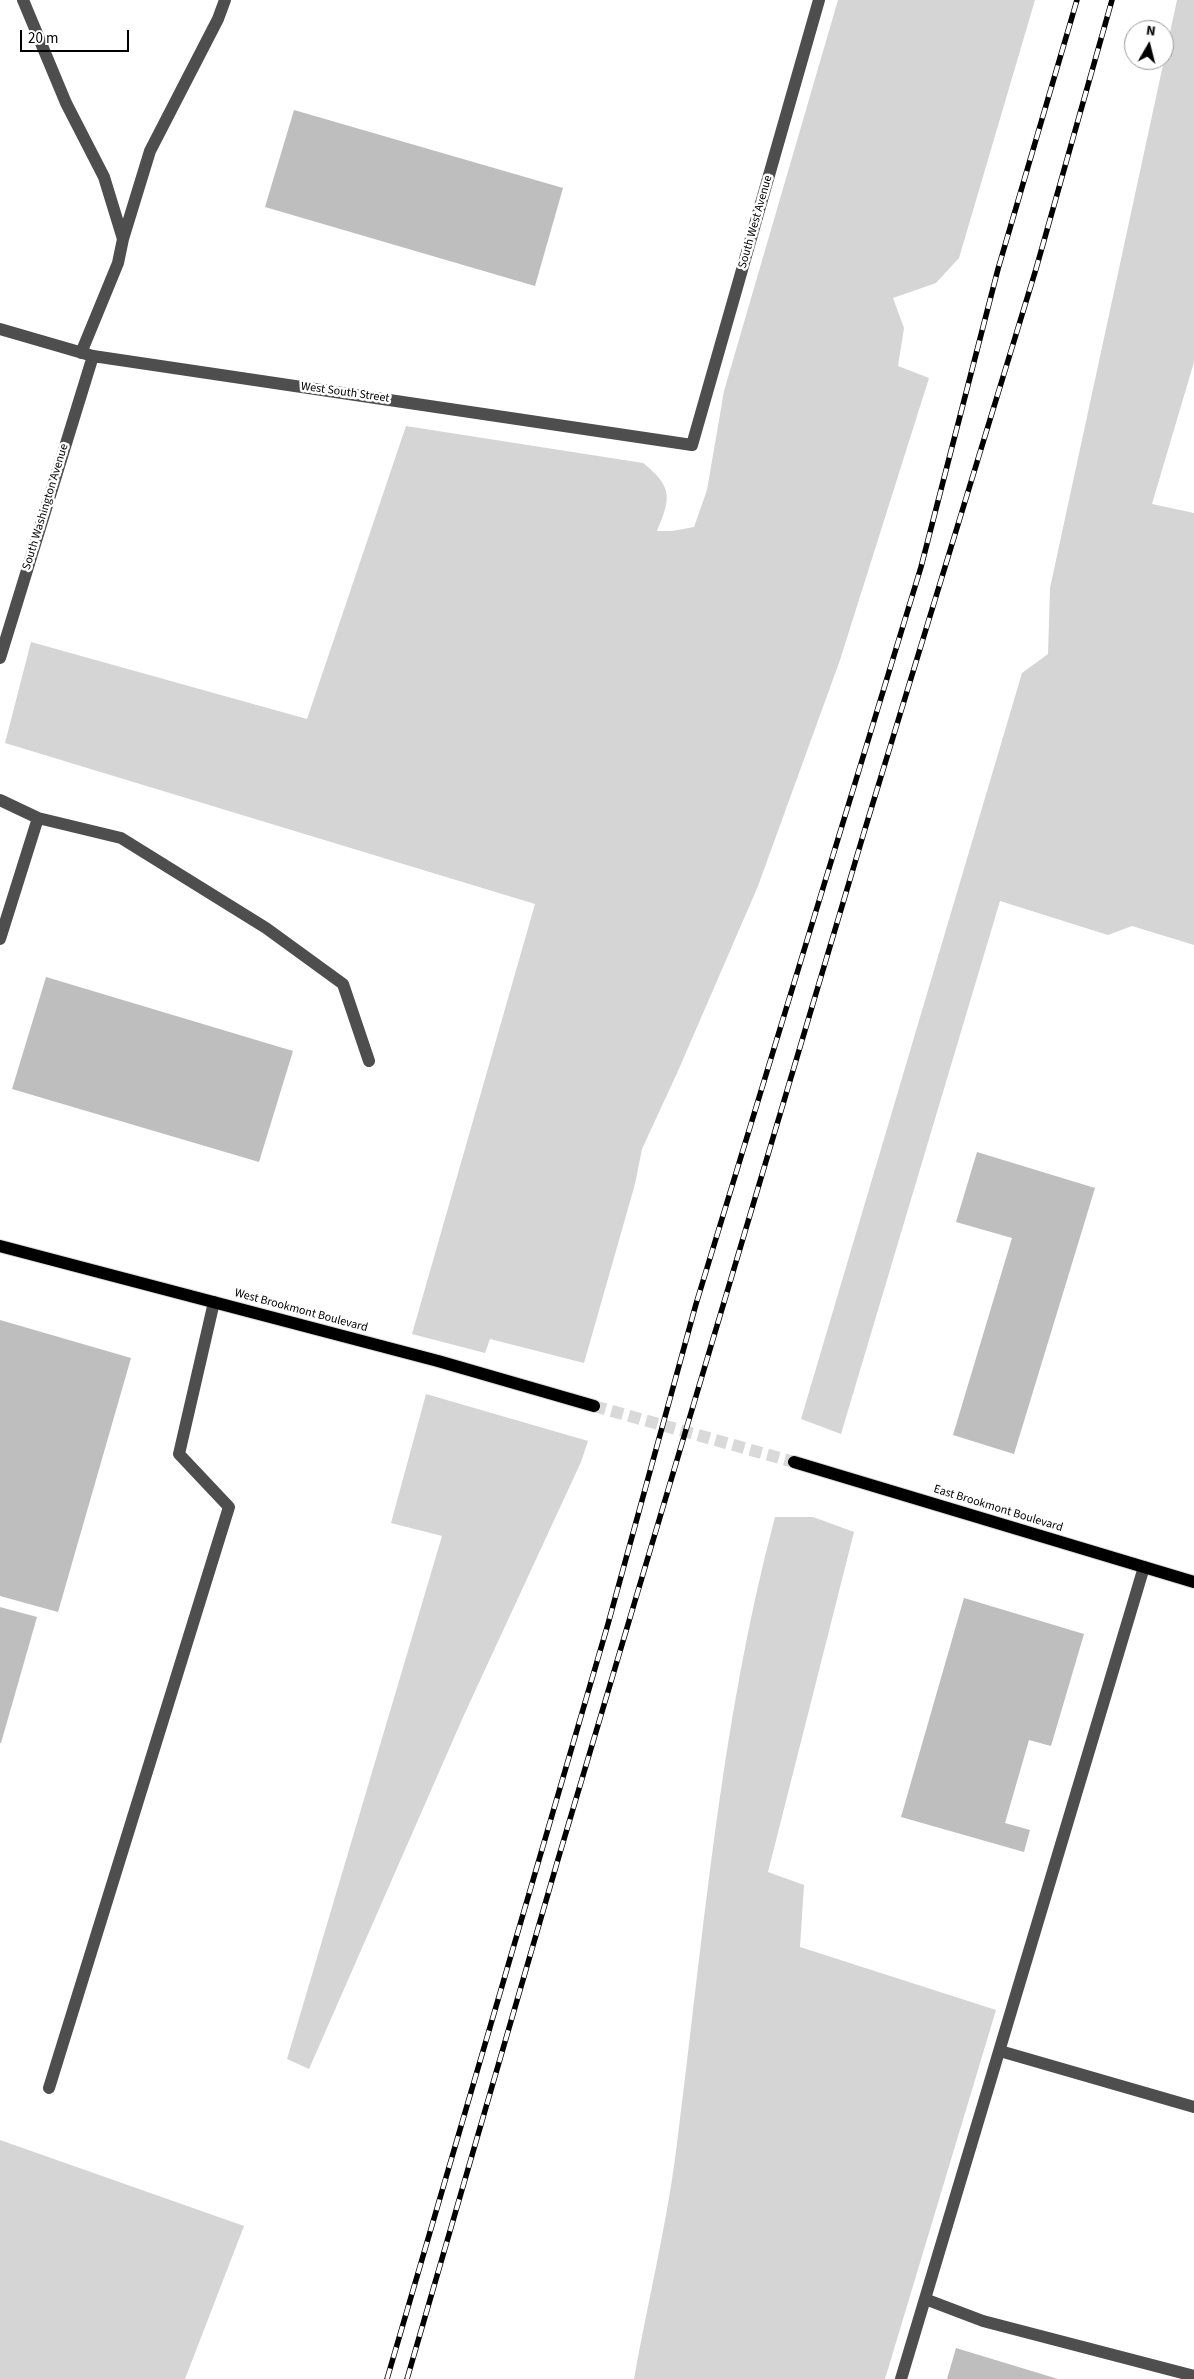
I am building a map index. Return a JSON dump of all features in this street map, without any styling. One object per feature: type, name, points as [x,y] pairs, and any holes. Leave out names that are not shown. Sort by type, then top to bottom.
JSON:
[{"type":"main road","name":"West Brookmont Boulevard","points":[[0,1246],[438,1361],[594,1406]]},
{"type":"main road","name":"East Brookmont Boulevard","points":[[794,1462],[1194,1582]]},
{"type":"street","points":[[22,0],[66,103],[104,178],[122,239]]},
{"type":"street","name":"South Washington Avenue","points":[[0,658],[87,354],[118,263],[122,239],[150,151],[218,19],[225,0]]},
{"type":"street","name":"South West Avenue","points":[[692,445],[819,0]]},
{"type":"street","name":"West South Street","points":[[0,329],[87,354],[692,445]]},
{"type":"street","points":[[0,800],[38,818],[121,838],[282,939],[342,984],[370,1061]]},
{"type":"street","points":[[0,939],[38,818]]},
{"type":"street","points":[[49,2088],[228,1507],[179,1454],[214,1302]]},
{"type":"street","points":[[901,2379],[1144,1567]]},
{"type":"street","points":[[1000,2051],[1194,2107]]},
{"type":"street","points":[[925,2299],[983,2321],[1194,2376]]},
{"type":"shaded area","points":[[838,0],[1035,0],[959,258],[936,283],[893,298],[904,328],[898,366],[929,378],[840,660],[758,886],[642,1149],[635,1184],[584,1363],[490,1339],[485,1353],[412,1334],[535,904],[5,743],[31,642],[307,719],[406,426],[643,463],[660,479],[666,494],[665,510],[657,531],[672,531],[694,527],[707,490],[724,391]]},
{"type":"shaded area","points":[[1177,0],[1194,0],[1194,362],[1152,504],[1194,513],[1194,945],[1132,926],[1108,935],[1000,901],[841,1434],[801,1419],[1022,673],[1048,654],[1050,588],[1162,70],[1174,70],[1173,20]]},
{"type":"shaded area","points":[[426,1394],[588,1441],[581,1462],[464,1715],[309,2069],[287,2059],[442,1536],[391,1523]]},
{"type":"shaded area","points":[[775,1517],[813,1517],[854,1532],[768,1872],[804,1885],[800,1947],[996,2010],[885,2379],[634,2379],[675,2159],[714,1836],[726,1756],[756,1596]]},
{"type":"shaded area","points":[[0,2140],[244,2226],[185,2379],[0,2379]]},
{"type":"building","points":[[294,110],[563,188],[535,286],[265,207]]},
{"type":"building","points":[[46,977],[293,1051],[259,1162],[12,1089]]},
{"type":"building","points":[[977,1152],[1095,1188],[1014,1454],[953,1435],[1012,1238],[956,1222]]},
{"type":"building","points":[[0,1320],[131,1358],[58,1612],[0,1596]]},
{"type":"building","points":[[964,1598],[1084,1634],[1051,1746],[1029,1740],[1005,1823],[1030,1830],[1024,1852],[901,1817]]},
{"type":"building","points":[[0,1607],[37,1617],[1,1743],[0,1743]]},
{"type":"building","points":[[956,2348],[1058,2379],[947,2379]]},
{"type":"tunnel","points":[[594,1406],[794,1462]]},
{"type":"railway","points":[[387,2379],[608,1624],[696,1304],[921,567],[998,269],[1077,0]]},
{"type":"railway","points":[[407,2379],[559,1856],[865,829],[1036,269],[1112,0]]}]
